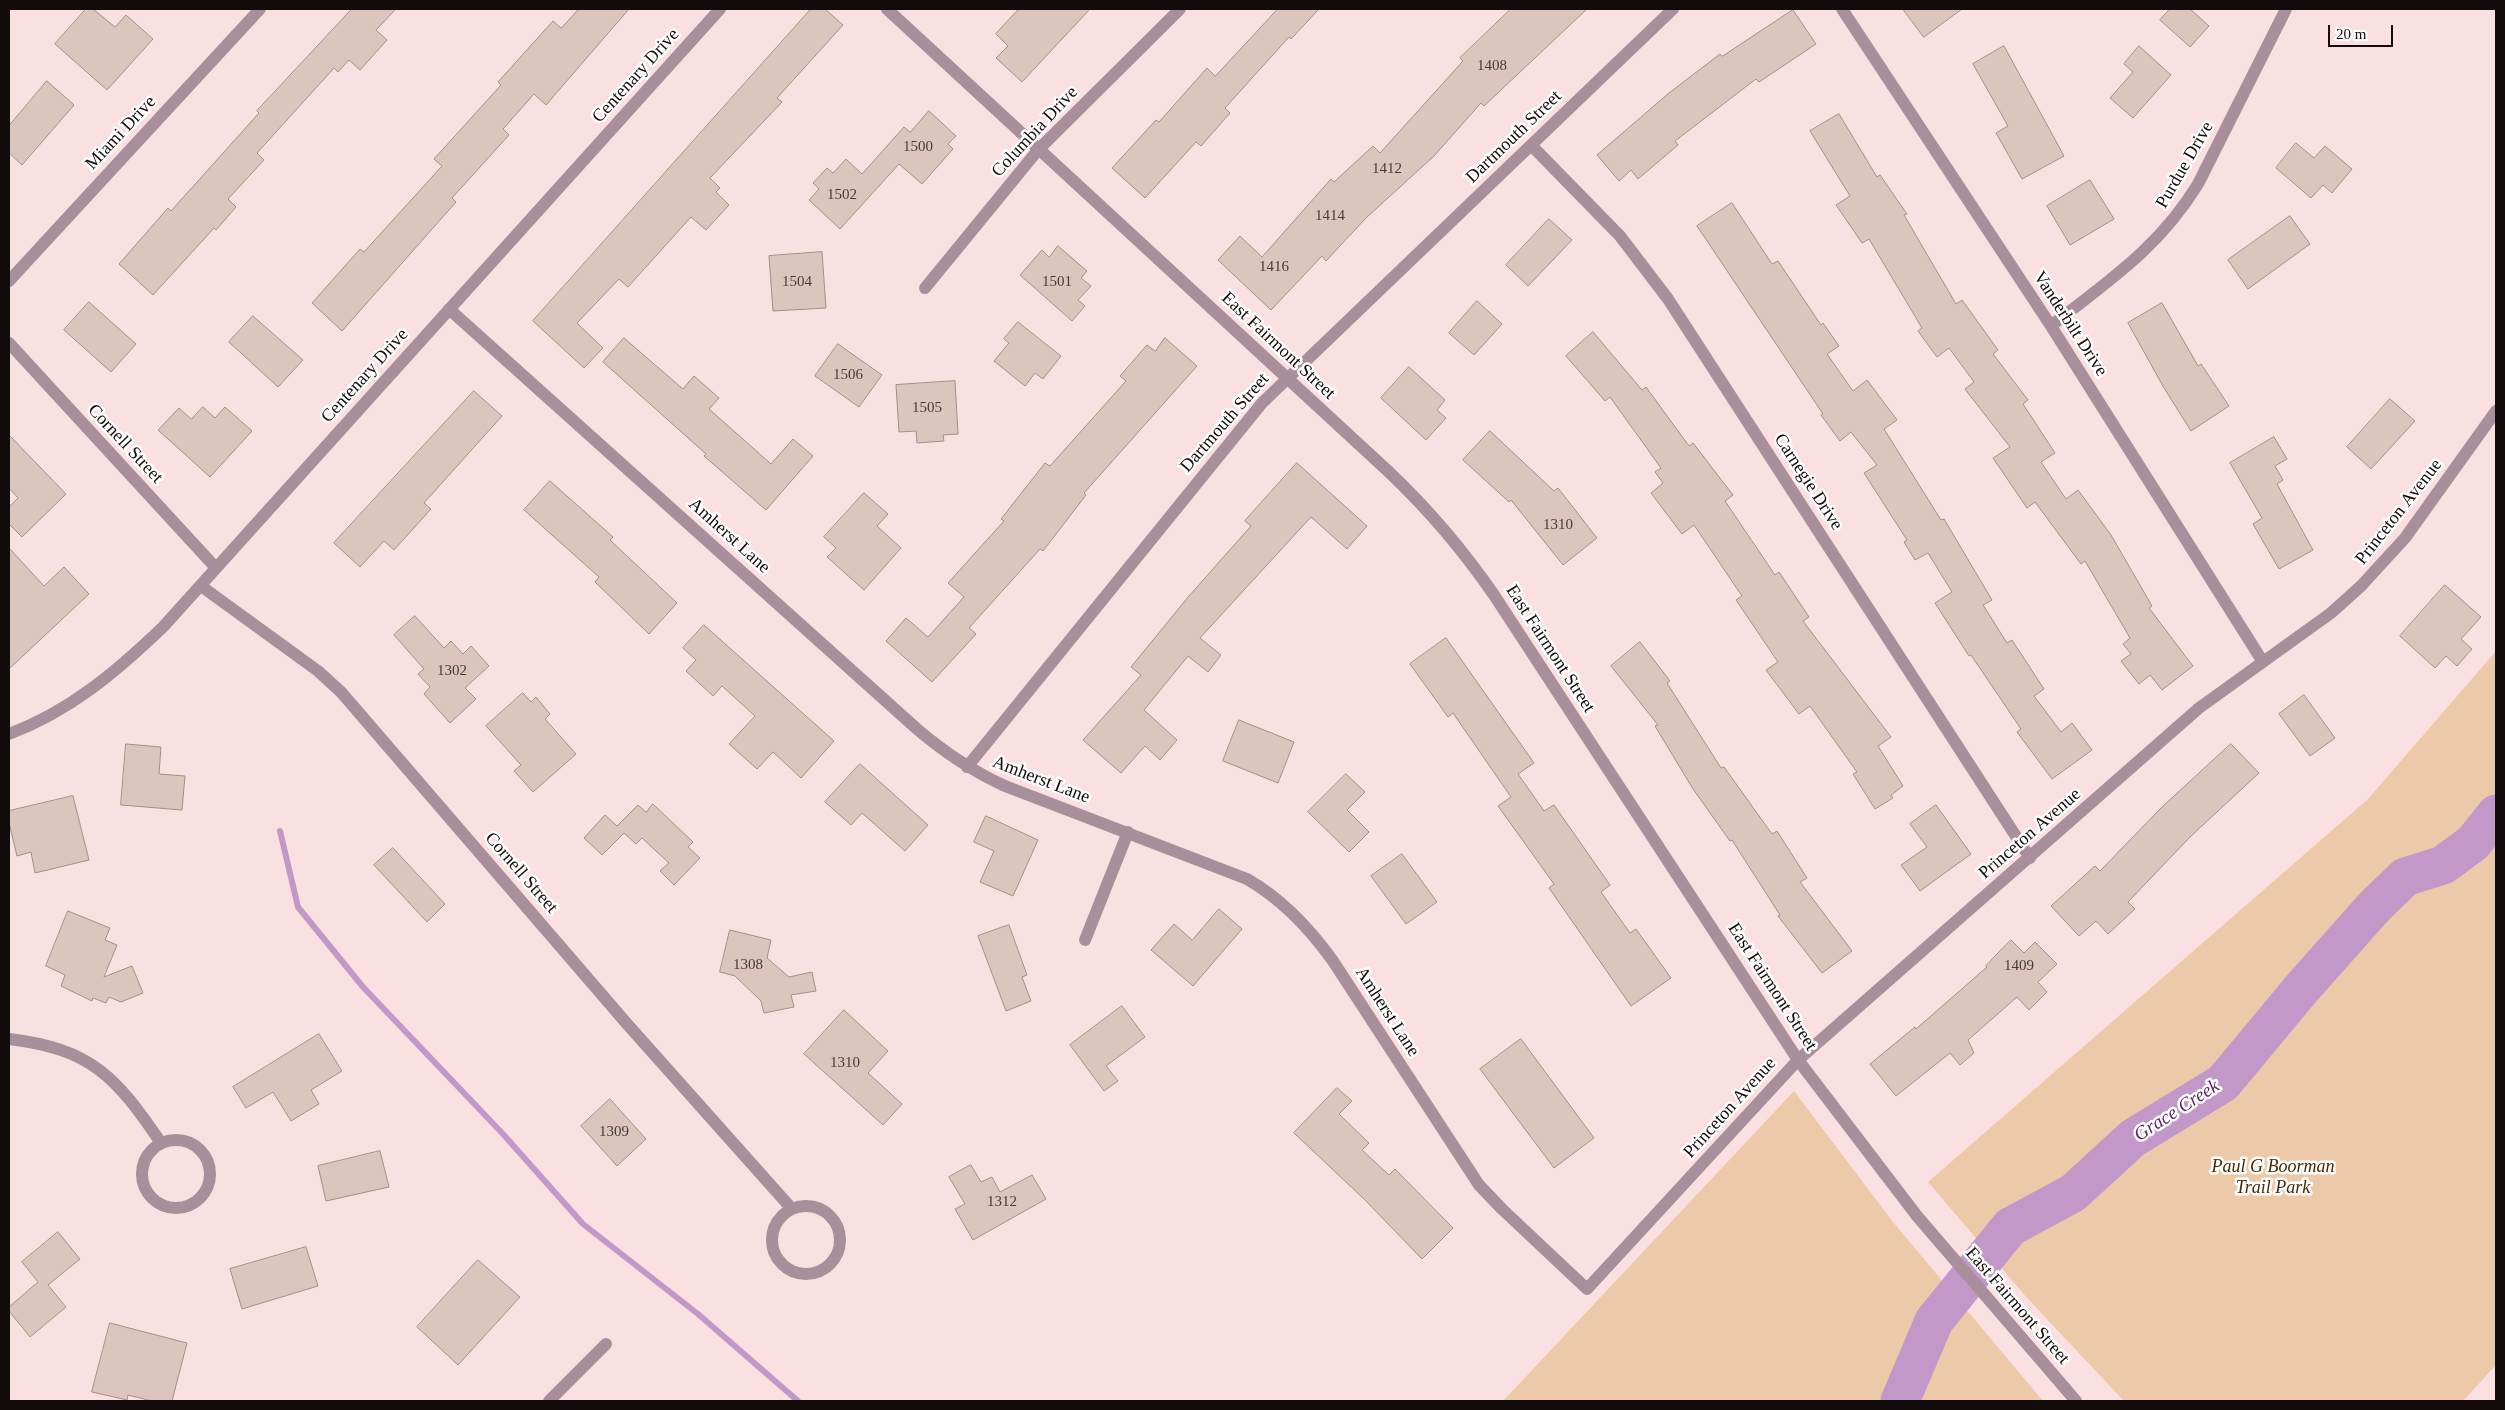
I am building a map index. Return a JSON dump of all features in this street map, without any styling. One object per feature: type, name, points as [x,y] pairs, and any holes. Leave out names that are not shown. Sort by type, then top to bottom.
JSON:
[{"type":"street","name":"Miami Drive","points":[[9,282],[260,9]]},
{"type":"street","name":"Centenary Drive","points":[[9,734],[55,714],[91,691],[157,633],[720,9]]},
{"type":"street","name":"East Fairmont Street","points":[[887,9],[1415,498],[1462,550],[1494,595],[1798,1060],[1917,1216],[2076,1401]]},
{"type":"street","name":"Columbia Drive","points":[[925,288],[1038,150],[1180,9]]},
{"type":"street","name":"Dartmouth Street","points":[[967,767],[1253,412],[1673,9]]},
{"type":"street","name":"Vanderbilt Drive","points":[[1842,9],[2051,326],[2262,662]]},
{"type":"street","name":"Purdue Drive","points":[[2051,326],[2147,250],[2167,230],[2184,208],[2198,184],[2286,9]]},
{"type":"street","name":"Carnegie Drive","points":[[1531,145],[1620,236],[1668,299],[2030,858]]},
{"type":"street","name":"Amherst Lane","points":[[449,308],[917,729],[967,767],[1005,786],[1248,879],[1270,894],[1293,914],[1333,962],[1483,1189],[1587,1289]]},
{"type":"street","name":"Cornell Street","points":[[9,343],[216,568]]},
{"type":"street","name":"Princeton Avenue","points":[[1587,1289],[1798,1060],[2203,704],[2341,605],[2379,568],[2405,538],[2496,411]]},
{"type":"street","name":"Cornell Street","points":[[201,586],[318,671],[341,692],[628,1025],[792,1208]]},
{"type":"street","points":[[1085,940],[1128,832]]},
{"type":"street","points":[[9,1039],[59,1050],[90,1063],[104,1072],[125,1092],[161,1143]]},
{"type":"street","points":[[172,1140],[193,1144],[207,1160],[210,1171],[205,1192],[188,1206],[176,1208],[165,1206],[154,1200],[146,1192],[142,1181],[142,1169],[145,1158],[152,1148],[161,1143],[172,1140]]},
{"type":"street","points":[[802,1205],[813,1206],[832,1217],[838,1226],[840,1248],[828,1266],[818,1272],[806,1274],[795,1272],[785,1267],[777,1258],[772,1247],[772,1235],[782,1214],[792,1208],[802,1205]]},
{"type":"street","points":[[549,1401],[606,1344]]},
{"type":"green space","name":"Paul G Boorman Trail Park","points":[[2496,651],[2496,1365],[2463,1401],[2124,1401],[2028,1299],[1928,1182],[2368,799]]},
{"type":"green space","points":[[1794,1091],[1893,1222],[2043,1401],[1503,1401]]},
{"type":"building","points":[[86,9],[93,9],[115,27],[126,15],[153,39],[107,90],[55,44]]},
{"type":"building","points":[[352,9],[396,9],[376,30],[387,40],[360,70],[349,60],[338,72],[334,68],[257,153],[264,160],[228,199],[236,207],[216,230],[214,228],[153,295],[119,264],[168,208],[171,211],[259,113],[257,111]]},
{"type":"building","points":[[579,9],[629,9],[546,105],[534,94],[503,129],[509,135],[452,198],[456,202],[342,331],[312,303],[360,249],[364,252],[442,166],[434,159],[501,85],[498,82],[553,21],[561,28]]},
{"type":"building","points":[[811,9],[825,9],[843,25],[777,98],[782,102],[710,178],[720,188],[716,192],[729,205],[706,230],[691,217],[628,287],[619,279],[577,323],[603,348],[584,368],[533,321]]},
{"type":"building","points":[[1019,9],[1090,9],[1022,82],[996,58],[1008,46],[996,34]]},
{"type":"building","points":[[1278,9],[1319,9],[1291,39],[1289,37],[1225,108],[1230,113],[1201,146],[1196,142],[1145,198],[1112,168],[1156,120],[1159,122],[1207,68],[1215,76]]},
{"type":"building","points":[[1511,9],[1587,9],[1484,106],[1481,103],[1434,156],[1366,218],[1326,261],[1322,256],[1271,310],[1218,260],[1240,236],[1262,257],[1331,179],[1334,182],[1373,146],[1380,153],[1463,61],[1460,58]]},
{"type":"building","points":[[1903,9],[1962,9],[1924,37]]},
{"type":"building","points":[[2170,9],[2190,9],[2209,26],[2190,47],[2160,20]]},
{"type":"building","points":[[1793,10],[1816,44],[1759,82],[1756,79],[1675,141],[1678,145],[1638,179],[1631,170],[1619,181],[1597,155],[1669,93],[1720,54],[1722,56]]},
{"type":"building","points":[[2004,46],[2064,156],[2022,179],[1996,133],[2008,126],[1973,64]]},
{"type":"building","points":[[2139,46],[2171,75],[2133,118],[2110,98],[2133,72],[2124,64]]},
{"type":"building","points":[[47,81],[74,105],[22,165],[9,153],[9,126]]},
{"type":"building","points":[[929,111],[956,136],[948,144],[953,149],[922,184],[899,164],[840,229],[809,200],[819,189],[813,183],[827,168],[833,173],[846,159],[862,174],[904,127],[910,132]]},
{"type":"building","points":[[1839,114],[1877,177],[1880,175],[1907,214],[1904,215],[1956,304],[1962,300],[1998,350],[1993,354],[2028,400],[2023,404],[2055,453],[2041,462],[2066,499],[2078,490],[2111,535],[2152,606],[2149,608],[2193,666],[2162,690],[2150,675],[2139,684],[2121,661],[2131,654],[2123,644],[2130,638],[2085,561],[2081,564],[2035,502],[2027,508],[1993,458],[2010,447],[1965,389],[1974,382],[1949,348],[1937,357],[1918,331],[1922,328],[1869,239],[1862,243],[1836,205],[1850,196],[1810,131]]},
{"type":"building","points":[[2296,143],[2314,158],[2325,146],[2352,169],[2332,193],[2323,185],[2311,198],[2276,168]]},
{"type":"building","points":[[2090,180],[2114,219],[2070,245],[2047,206]]},
{"type":"building","points":[[1732,203],[1772,264],[1778,261],[1821,325],[1823,323],[1839,346],[1827,354],[1853,391],[1867,380],[1897,420],[1884,429],[1941,520],[1944,519],[1992,600],[1983,605],[2007,643],[2012,640],[2044,689],[2034,696],[2061,732],[2072,723],[2092,750],[2052,779],[2017,732],[2021,729],[1971,655],[1969,656],[1935,603],[1952,592],[1928,553],[1915,560],[1904,542],[1907,540],[1864,473],[1877,465],[1851,432],[1840,441],[1697,226]]},
{"type":"building","points":[[2290,216],[2310,244],[2248,289],[2228,260]]},
{"type":"building","points":[[1549,219],[1572,240],[1528,286],[1506,265]]},
{"type":"building","points":[[1058,246],[1087,271],[1081,278],[1091,286],[1078,300],[1085,306],[1072,321],[1020,275],[1042,250],[1049,257]]},
{"type":"building","points":[[822,252],[826,308],[773,311],[769,256]]},
{"type":"building","points":[[1477,301],[1502,324],[1474,355],[1449,333]]},
{"type":"building","points":[[89,302],[136,344],[111,372],[64,330]]},
{"type":"building","points":[[2162,303],[2198,366],[2201,364],[2229,406],[2191,431],[2164,388],[2128,323]]},
{"type":"building","points":[[253,316],[303,360],[278,387],[229,342]]},
{"type":"building","points":[[1018,322],[1061,356],[1043,379],[1035,373],[1025,386],[994,361],[1009,343],[1004,339]]},
{"type":"building","points":[[1593,332],[1642,390],[1646,387],[1689,446],[1693,443],[1733,495],[1725,501],[1775,575],[1779,572],[1809,617],[1803,621],[1891,737],[1878,746],[1903,786],[1891,795],[1893,798],[1875,809],[1853,774],[1857,772],[1810,706],[1799,714],[1766,670],[1778,662],[1736,600],[1742,596],[1694,525],[1682,534],[1651,493],[1663,483],[1655,472],[1661,468],[1610,397],[1605,401],[1566,356]]},
{"type":"building","points":[[624,338],[683,389],[694,376],[719,398],[709,409],[771,464],[793,439],[813,456],[766,510],[704,456],[706,454],[603,362]]},
{"type":"building","points":[[1165,338],[1197,366],[1084,493],[1086,495],[1043,551],[1040,549],[969,628],[976,634],[932,682],[886,641],[906,618],[928,637],[964,597],[948,583],[1004,521],[1001,519],[1045,463],[1050,466],[1126,381],[1120,376],[1147,345],[1155,351]]},
{"type":"building","points":[[838,344],[882,375],[859,407],[815,376]]},
{"type":"building","points":[[1409,367],[1445,400],[1437,410],[1446,418],[1426,440],[1381,398]]},
{"type":"building","points":[[955,381],[958,434],[943,435],[944,441],[917,443],[916,431],[899,432],[896,385]]},
{"type":"building","points":[[474,391],[502,416],[424,503],[431,509],[394,550],[384,541],[360,567],[334,543]]},
{"type":"building","points":[[2390,399],[2415,421],[2371,469],[2347,447]]},
{"type":"building","points":[[203,407],[215,418],[225,407],[252,431],[210,477],[158,430],[179,408],[191,419]]},
{"type":"building","points":[[1490,431],[1554,491],[1558,488],[1597,538],[1563,565],[1511,500],[1509,502],[1463,460]]},
{"type":"building","points":[[9,435],[66,494],[22,537],[9,524],[9,507],[18,498],[9,488]]},
{"type":"building","points":[[2274,437],[2287,459],[2275,466],[2283,480],[2277,484],[2313,550],[2279,569],[2253,524],[2262,518],[2230,463]]},
{"type":"building","points":[[1297,463],[1367,526],[1347,549],[1311,517],[1200,638],[1221,655],[1208,672],[1188,656],[1144,710],[1177,740],[1160,760],[1145,746],[1121,773],[1083,740],[1141,675],[1131,667],[1189,596],[1251,526],[1245,521]]},
{"type":"building","points":[[550,481],[613,537],[610,540],[677,603],[649,634],[595,582],[599,577],[524,510]]},
{"type":"building","points":[[864,493],[888,514],[877,526],[901,548],[864,590],[827,557],[836,548],[824,537]]},
{"type":"building","points":[[9,548],[44,586],[64,567],[89,594],[9,669]]},
{"type":"building","points":[[2445,585],[2481,617],[2461,639],[2472,649],[2457,666],[2446,656],[2435,668],[2400,636]]},
{"type":"building","points":[[415,616],[444,648],[451,641],[463,654],[471,646],[489,666],[465,688],[476,699],[450,723],[424,694],[430,687],[418,674],[424,669],[394,635]]},
{"type":"building","points":[[704,625],[834,741],[801,778],[773,752],[757,769],[729,744],[755,716],[722,686],[713,696],[686,671],[696,660],[683,648]]},
{"type":"building","points":[[1446,638],[1534,763],[1518,774],[1544,811],[1554,805],[1610,885],[1601,892],[1630,933],[1636,929],[1671,978],[1631,1006],[1549,888],[1554,884],[1498,806],[1511,797],[1453,713],[1448,717],[1410,664]]},
{"type":"building","points":[[1640,642],[1670,681],[1667,683],[1721,768],[1724,767],[1772,834],[1777,831],[1807,878],[1800,882],[1852,951],[1822,973],[1778,916],[1780,915],[1732,840],[1730,841],[1693,789],[1655,726],[1658,725],[1611,666]]},
{"type":"building","points":[[523,693],[531,702],[536,697],[550,714],[545,719],[576,754],[533,792],[514,771],[521,765],[486,726]]},
{"type":"building","points":[[2304,695],[2335,738],[2310,756],[2279,714]]},
{"type":"building","points":[[1239,720],[1294,742],[1278,783],[1223,761]]},
{"type":"building","points":[[126,744],[161,747],[159,774],[185,776],[182,810],[121,805]]},
{"type":"building","points":[[2231,744],[2259,773],[2190,837],[2128,902],[2135,909],[2108,934],[2096,921],[2079,936],[2051,906],[2095,866],[2100,871],[2161,808]]},
{"type":"building","points":[[860,764],[928,825],[905,851],[862,813],[851,825],[825,802]]},
{"type":"building","points":[[1346,774],[1365,792],[1347,810],[1369,832],[1349,852],[1308,812]]},
{"type":"building","points":[[73,796],[89,860],[35,873],[31,852],[17,856],[9,823],[9,811]]},
{"type":"building","points":[[653,804],[693,842],[688,847],[700,858],[674,885],[660,871],[669,863],[642,838],[636,844],[624,833],[602,855],[584,838],[605,815],[617,826],[638,805],[646,812]]},
{"type":"building","points":[[1936,805],[1971,854],[1920,891],[1901,865],[1927,847],[1910,824]]},
{"type":"building","points":[[986,816],[1038,840],[1013,896],[980,882],[994,851],[974,842]]},
{"type":"building","points":[[393,848],[445,904],[427,922],[374,865]]},
{"type":"building","points":[[1402,854],[1437,902],[1406,924],[1371,876]]},
{"type":"building","points":[[1219,909],[1242,929],[1193,986],[1151,950],[1174,924],[1192,940]]},
{"type":"building","points":[[68,911],[110,928],[105,940],[117,945],[104,977],[132,966],[143,993],[121,1002],[109,997],[106,1003],[93,998],[92,1001],[61,986],[65,975],[46,966]]},
{"type":"building","points":[[1009,925],[1027,975],[1022,977],[1031,1001],[1006,1011],[978,936]]},
{"type":"building","points":[[730,930],[771,940],[767,958],[789,977],[812,972],[816,991],[791,995],[794,1007],[764,1013],[761,1001],[735,976],[720,972]]},
{"type":"building","points":[[2011,940],[2024,953],[2035,942],[2057,964],[2038,982],[2047,992],[2029,1010],[2017,997],[1968,1040],[1974,1053],[1960,1065],[1950,1053],[1896,1096],[1870,1064],[1915,1027],[1916,1029],[1987,967]]},
{"type":"building","points":[[1122,1006],[1145,1037],[1106,1066],[1118,1081],[1104,1091],[1070,1045]]},
{"type":"building","points":[[844,1010],[888,1051],[868,1073],[902,1104],[883,1125],[804,1054]]},
{"type":"building","points":[[319,1034],[342,1071],[311,1090],[319,1104],[291,1121],[273,1092],[246,1108],[233,1087]]},
{"type":"building","points":[[1521,1039],[1594,1138],[1554,1168],[1480,1069]]},
{"type":"building","points":[[1337,1088],[1352,1101],[1339,1114],[1369,1143],[1362,1150],[1389,1175],[1395,1169],[1453,1228],[1422,1259],[1364,1199],[1294,1133]]},
{"type":"building","points":[[610,1099],[646,1139],[617,1166],[581,1126]]},
{"type":"building","points":[[380,1151],[389,1187],[326,1201],[318,1166]]},
{"type":"building","points":[[971,1165],[981,1182],[992,1177],[1000,1192],[1032,1175],[1046,1199],[973,1240],[955,1209],[965,1204],[949,1177]]},
{"type":"building","points":[[58,1232],[80,1259],[48,1285],[66,1307],[30,1337],[9,1311],[9,1307],[38,1282],[22,1262]]},
{"type":"building","points":[[306,1247],[318,1286],[242,1309],[230,1269]]},
{"type":"building","points":[[478,1260],[520,1297],[458,1365],[417,1327]]},
{"type":"building","points":[[110,1323],[187,1343],[172,1401],[152,1401],[128,1395],[127,1400],[92,1392]]},
{"type":"waterway","name":"Grace Creek","points":[[1900,1401],[1934,1321],[2010,1227],[2073,1193],[2133,1138],[2223,1083],[2302,988],[2374,907],[2405,877],[2443,865],[2473,843],[2496,814]]},
{"type":"waterway","points":[[280,831],[298,907],[363,987],[503,1134],[583,1224],[698,1314],[798,1401]]}]
